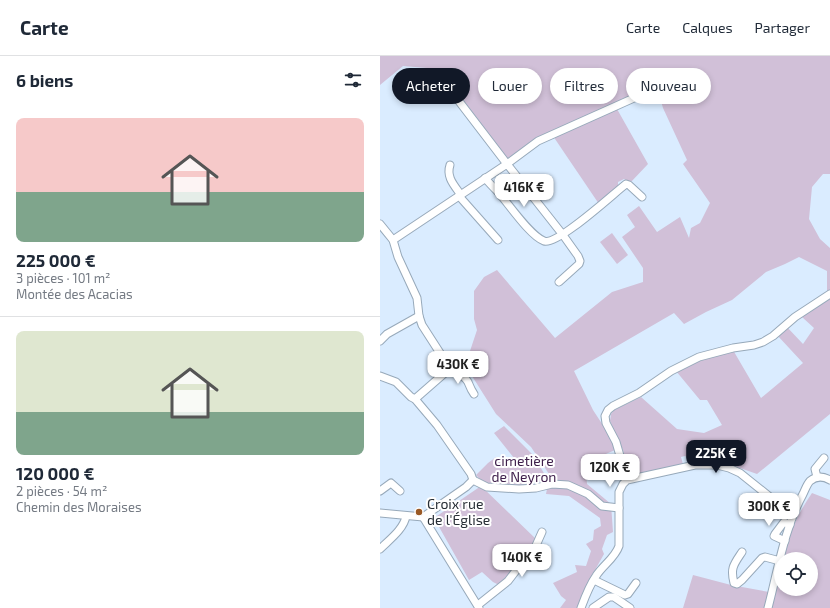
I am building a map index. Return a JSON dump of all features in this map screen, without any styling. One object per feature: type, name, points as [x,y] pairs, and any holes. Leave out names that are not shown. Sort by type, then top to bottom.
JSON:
[{"type":"street","points":[[393,240],[507,164],[538,141],[626,102]]},
{"type":"street","points":[[461,104],[578,256],[580,261],[579,264],[559,282]]},
{"type":"street","points":[[450,165],[448,170],[450,179],[460,195],[498,240]]},
{"type":"street","points":[[484,178],[498,191],[532,232],[542,241],[551,241],[563,235],[626,184],[628,184],[642,197]]},
{"type":"street","points":[[380,224],[393,240],[398,257],[416,298],[419,316],[425,332],[449,367],[462,375],[474,394]]},
{"type":"street","points":[[627,480],[616,442],[606,423],[605,416],[608,410],[639,393],[671,371],[699,357],[763,342],[774,336],[795,317],[830,294]]},
{"type":"street","points":[[380,341],[387,334],[419,316]]},
{"type":"street","points":[[415,399],[447,371],[449,367]]},
{"type":"street","points":[[380,376],[396,382],[415,399],[437,425],[471,474],[473,480],[486,487],[519,489],[536,488],[552,484],[568,485],[588,494],[602,506],[619,508]]},
{"type":"street","points":[[817,477],[815,469],[824,458]]},
{"type":"street","points":[[583,607],[594,580],[617,552],[619,546],[620,488],[627,480],[695,465],[717,465],[740,473],[770,497],[794,510]]},
{"type":"street","points":[[782,552],[794,510],[809,482],[817,477],[830,480]]},
{"type":"street","points":[[380,513],[423,517],[466,487],[473,480]]},
{"type":"street","points":[[380,491],[391,483],[400,491]]},
{"type":"street","points":[[380,549],[402,527],[406,516]]},
{"type":"street","points":[[423,517],[479,607],[508,581],[521,564],[530,559],[542,532]]},
{"type":"street","points":[[785,541],[774,536],[784,522],[790,525]]},
{"type":"street","points":[[742,552],[734,563],[731,572],[734,583],[737,584],[762,558],[765,557],[774,559]]},
{"type":"street","points":[[594,580],[625,595],[628,594],[636,583]]},
{"type":"street","points":[[768,608],[774,584]]},
{"type":"street","points":[[593,608],[609,597],[614,597],[630,608]]},
{"type":"green space","points":[[380,56],[830,56],[830,174],[823,174],[812,187],[809,219],[820,239],[830,248],[830,290],[827,292],[827,271],[799,257],[766,272],[732,300],[684,324],[674,313],[574,371],[593,410],[610,436],[615,450],[585,463],[587,484],[611,504],[613,532],[607,535],[602,549],[604,554],[585,588],[577,608],[560,608],[566,600],[561,596],[553,583],[577,572],[575,565],[586,566],[591,551],[586,544],[593,540],[594,530],[601,526],[600,518],[569,496],[546,494],[549,474],[531,447],[496,414],[472,376],[470,351],[477,330],[474,319],[474,291],[484,277],[497,270],[555,338],[612,292],[643,282],[643,268],[622,237],[635,227],[627,215],[639,206],[657,232],[680,217],[689,238],[691,228],[700,223],[710,203],[683,164],[687,160],[662,104],[711,104],[711,68],[626,68],[626,100],[618,104],[618,68],[550,68],[550,104],[618,104],[551,133],[508,161],[464,104],[470,104],[470,68],[427,68],[403,66],[401,68],[392,68],[392,75],[380,85]]},
{"type":"green space","points":[[617,109],[648,164],[630,183],[624,179],[618,182],[618,189],[599,204],[553,136]]},
{"type":"green space","points":[[612,233],[628,255],[617,264],[600,242]]},
{"type":"green space","points":[[830,299],[830,414],[757,474],[720,461],[697,463],[685,456],[681,457],[683,464],[630,476],[623,450],[610,421],[611,414],[614,410],[641,397],[677,429],[704,433],[722,425],[707,400],[700,400],[676,371],[701,358],[733,350],[761,398],[803,363],[777,335],[786,326],[803,344],[814,328],[802,317]]},
{"type":"green space","name":"cimetière de Neyron","points":[[504,426],[534,456],[545,475],[543,481],[522,485],[500,486],[485,482],[476,475],[496,457],[498,461],[502,459],[514,458],[494,433]]},
{"type":"green space","points":[[481,486],[536,539],[528,556],[521,560],[508,578],[499,585],[493,582],[482,572],[469,580],[434,518]]},
{"type":"green space","points":[[812,493],[830,500],[830,608],[771,608],[774,595],[818,596],[818,552],[785,552],[794,524]]},
{"type":"green space","points":[[693,575],[731,585],[769,592],[766,608],[683,608]]},
{"type":"place","name":"Croix rue de l'Église","points":[[419,512]]}]
